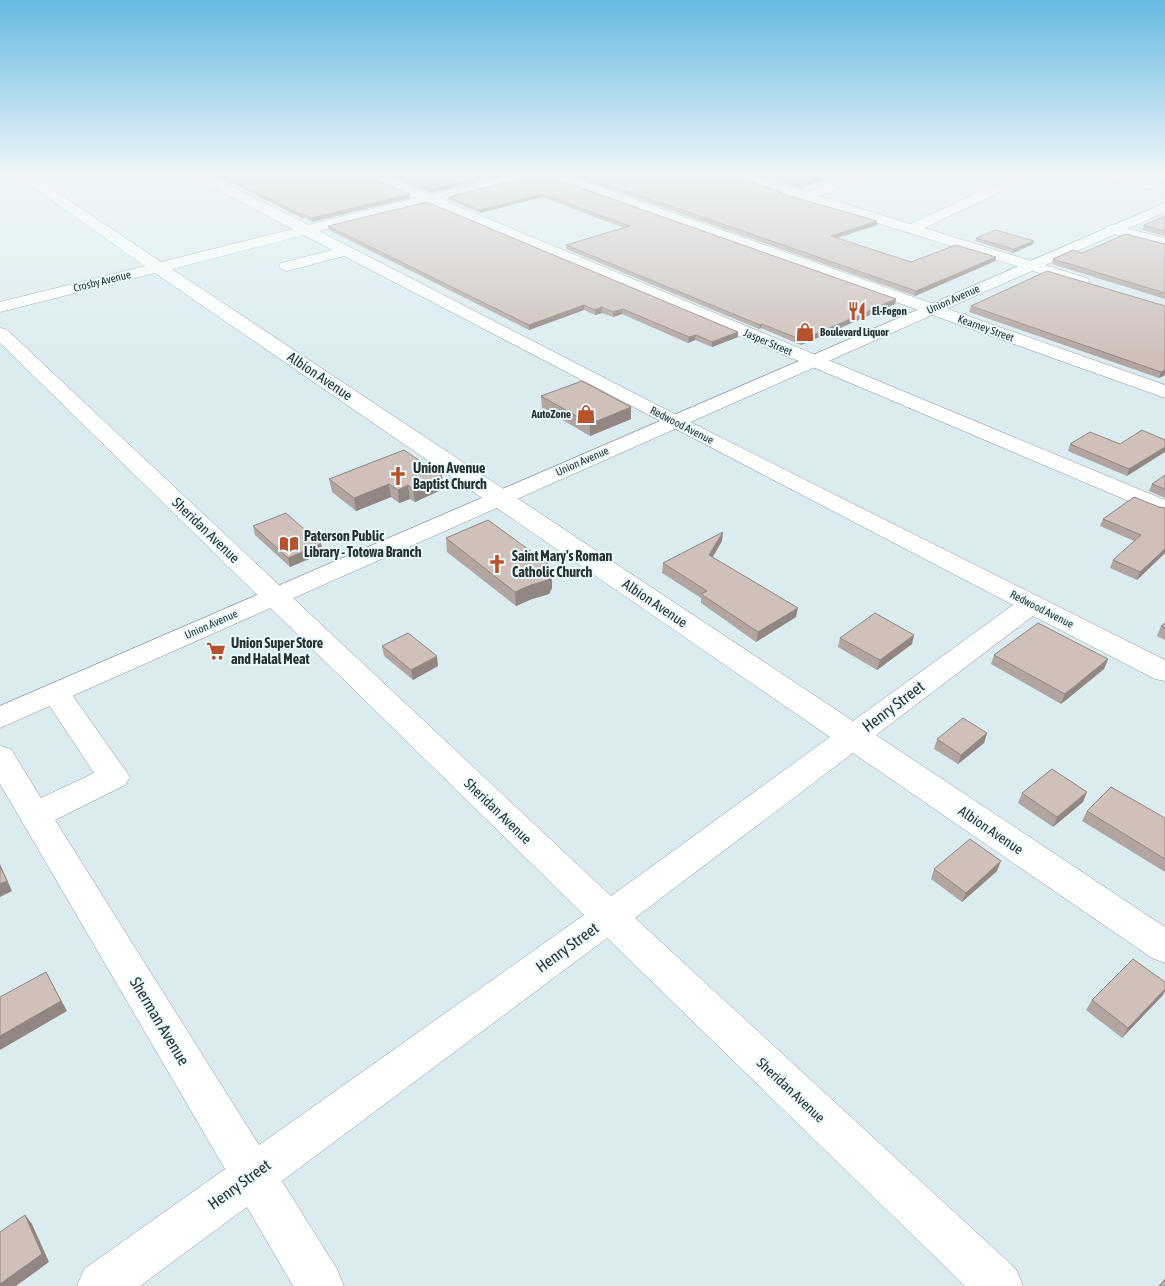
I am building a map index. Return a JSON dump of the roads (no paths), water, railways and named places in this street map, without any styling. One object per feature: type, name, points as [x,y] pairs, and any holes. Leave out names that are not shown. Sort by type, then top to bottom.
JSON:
[{"type":"street","name":"Albion Avenue","points":[[111,235],[1165,947]]},
{"type":"street","name":"Crosby Avenue","points":[[0,307],[286,235]]},
{"type":"street","name":"Redwood Avenue","points":[[316,235],[1165,672]]},
{"type":"street","name":"Jasper Street","points":[[516,235],[1165,508]]},
{"type":"street","name":"Kearney Street","points":[[724,235],[1165,392]]},
{"type":"street","points":[[929,235],[1099,287]]},
{"type":"street","name":"Union Avenue","points":[[0,718],[63,704],[275,596],[1099,235]]},
{"type":"street","points":[[1135,235],[1165,243]]},
{"type":"street","points":[[287,266],[346,251]]},
{"type":"street","name":"Sheridan Avenue","points":[[0,333],[608,917],[999,1286]]},
{"type":"street","name":"Henry Street","points":[[101,1286],[252,1174],[608,917],[1032,604]]},
{"type":"street","points":[[35,815],[114,777],[63,704]]},
{"type":"street","name":"Sherman Avenue","points":[[0,757],[320,1286]]},
{"type":"place","name":"El-Fogon","points":[[857,311]]},
{"type":"place","name":"Boulevard Liquor","points":[[805,332]]},
{"type":"place","name":"AutoZone","points":[[586,414]]},
{"type":"place","name":"Union Avenue Baptist Church","points":[[398,476]]},
{"type":"place","name":"Paterson Public Library - Totowa Branch","points":[[289,544]]},
{"type":"place","name":"Saint Mary's Roman Catholic Church","points":[[497,564]]},
{"type":"place","name":"Union Super Store and Halal Meat","points":[[216,651]]}]
